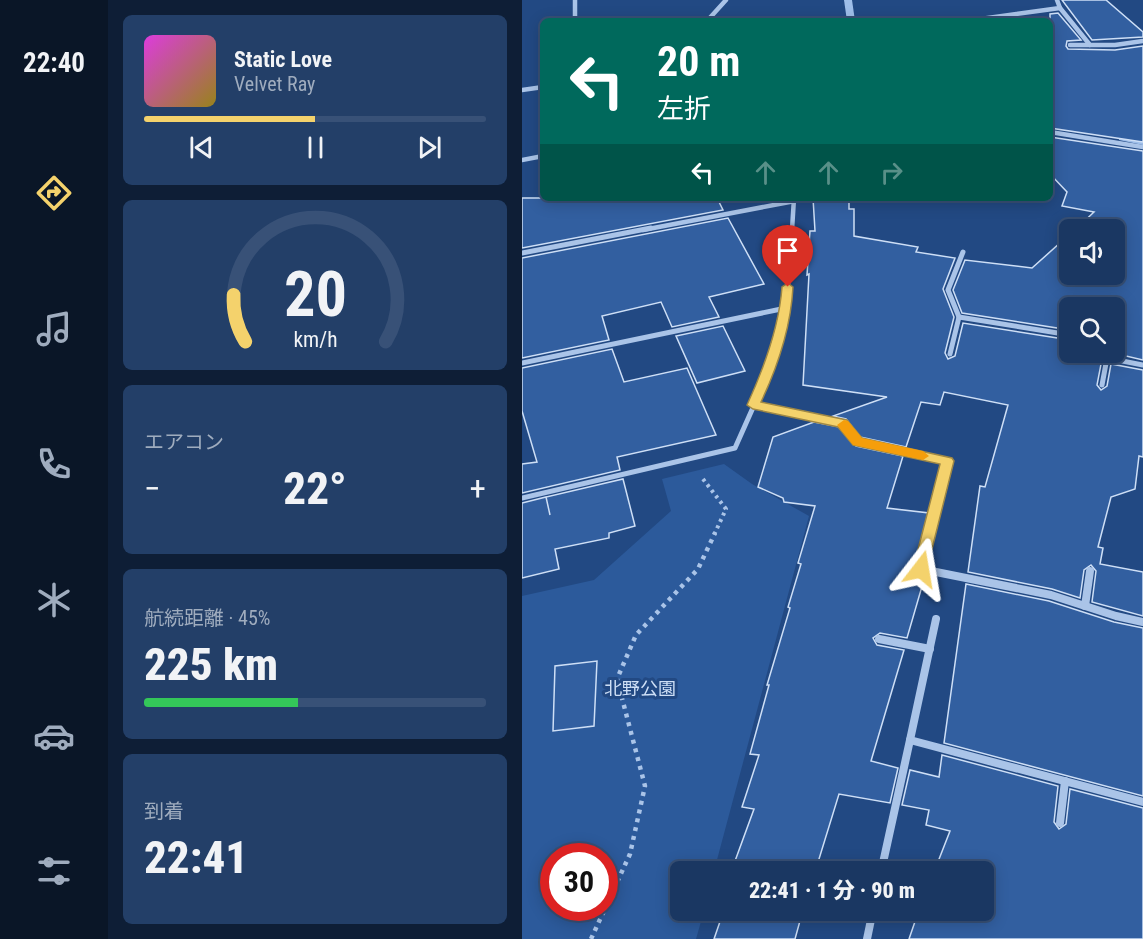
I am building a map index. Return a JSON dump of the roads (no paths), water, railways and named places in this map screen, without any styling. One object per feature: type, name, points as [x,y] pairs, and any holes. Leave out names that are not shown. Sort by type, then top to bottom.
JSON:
[{"type":"street","points":[[575,0],[575,18]]},
{"type":"street","points":[[710,18],[726,0]]},
{"type":"street","points":[[1057,0],[1060,8],[1090,45]]},
{"type":"street","points":[[988,18],[1060,8]]},
{"type":"street","points":[[1070,45],[1115,45],[1143,41]]},
{"type":"street","points":[[522,89],[540,87]]},
{"type":"street","points":[[1053,132],[1143,147]]},
{"type":"street","points":[[522,160],[540,157]]},
{"type":"street","points":[[522,253],[789,201]]},
{"type":"street","points":[[522,498],[735,448],[768,375],[786,308],[794,201]]},
{"type":"street","points":[[950,354],[959,317],[948,291],[963,252]]},
{"type":"street","points":[[522,363],[786,308]]},
{"type":"street","points":[[959,317],[1059,333]]},
{"type":"street","points":[[1125,361],[1143,365]]},
{"type":"street","points":[[1102,385],[1104,363]]},
{"type":"street","points":[[753,405],[843,423],[857,441],[947,461],[921,569],[1051,595],[1143,622]]},
{"type":"street","points":[[1085,606],[1090,571]]},
{"type":"street","points":[[883,861],[936,619]]},
{"type":"street","points":[[879,639],[930,649]]},
{"type":"street","points":[[910,740],[1143,802]]},
{"type":"street","points":[[1060,824],[1065,781]]},
{"type":"street","points":[[867,939],[871,921]]},
{"type":"waterway","points":[[848,0],[851,18]]},
{"type":"waterway","points":[[1122,138],[1143,142]]},
{"type":"park label","name":"北野公園","points":[[640,689]]}]
